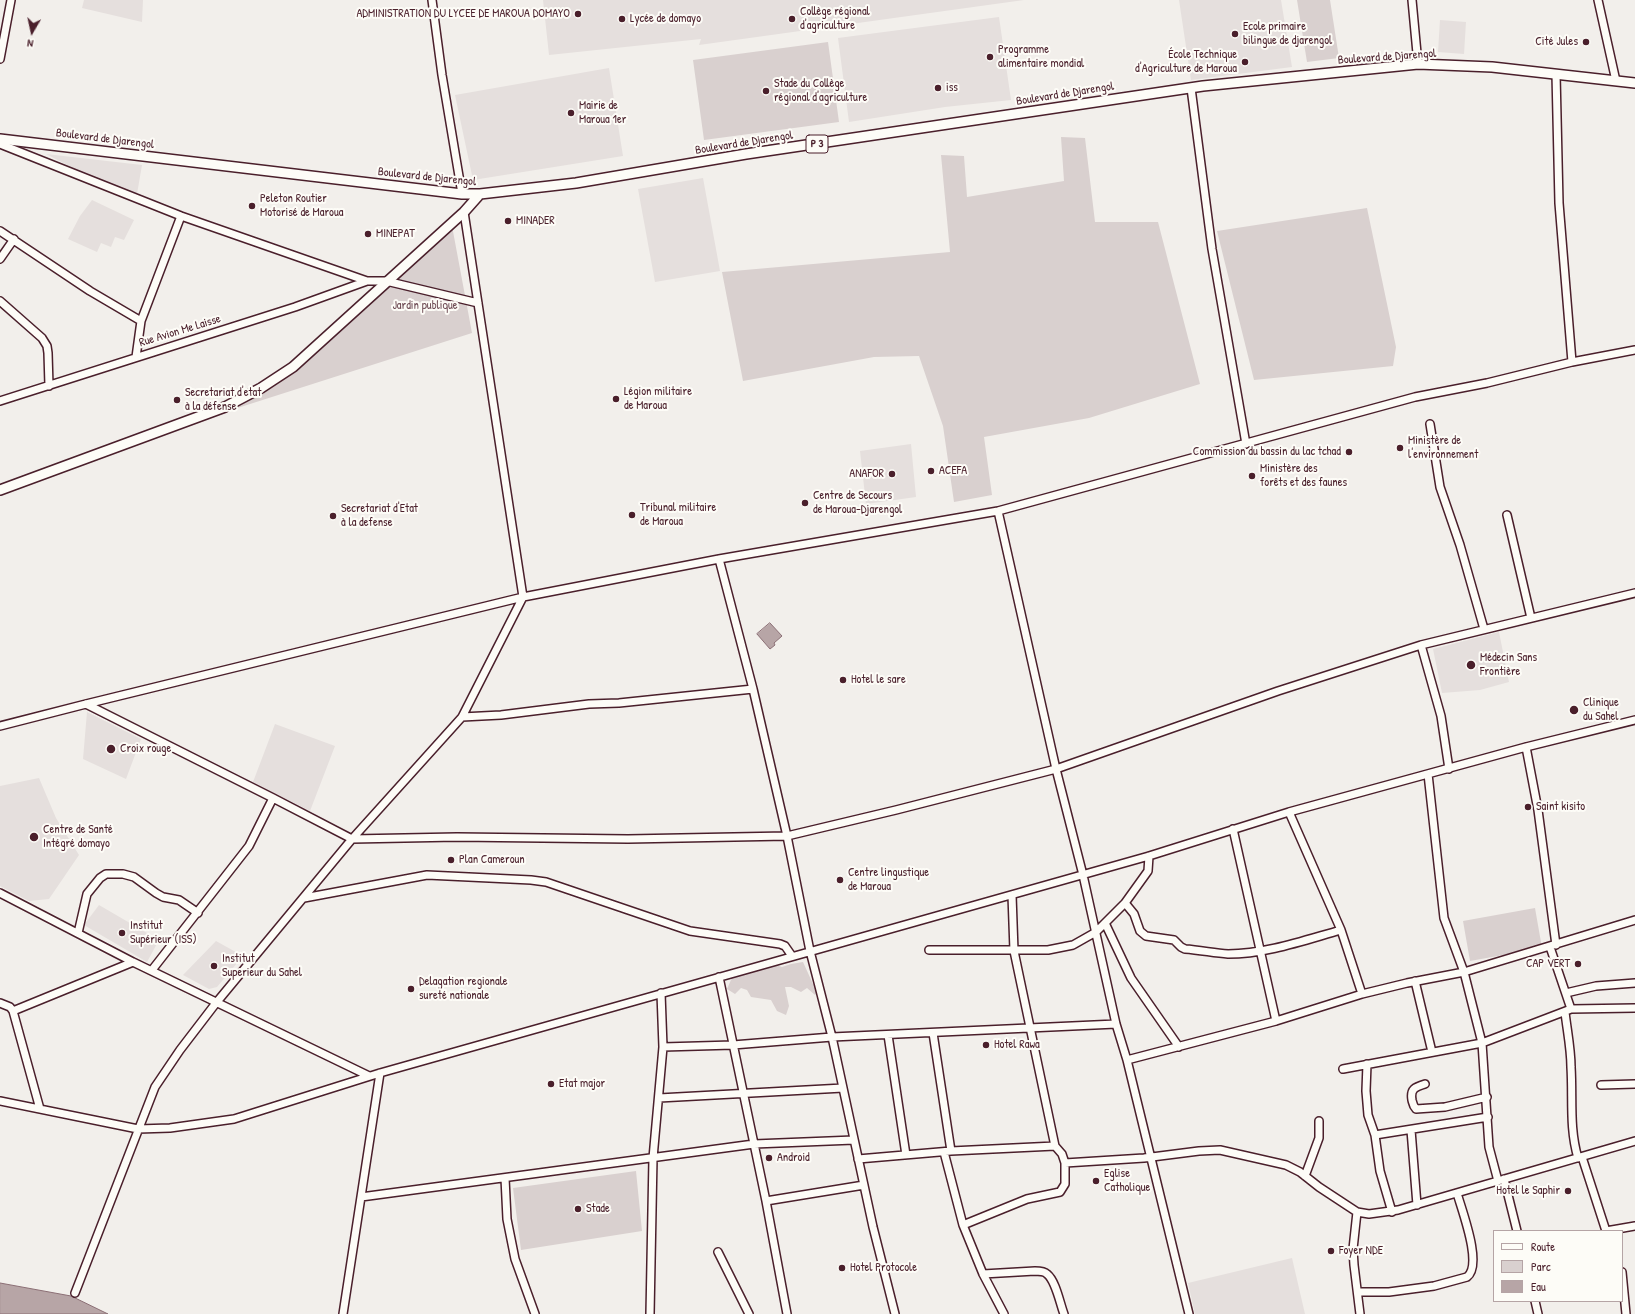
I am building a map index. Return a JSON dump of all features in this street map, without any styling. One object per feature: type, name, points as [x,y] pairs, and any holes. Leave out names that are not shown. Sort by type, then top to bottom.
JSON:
[{"type":"main road","name":"Boulevard de Djarengol","points":[[0,139],[462,194],[480,194],[576,183],[746,154],[1191,88],[1418,64],[1492,67],[1635,83]]},
{"type":"main road","points":[[0,490],[225,407],[262,388],[294,367],[386,281],[464,212],[480,194]]},
{"type":"street","points":[[0,59],[11,0]]},
{"type":"street","points":[[432,0],[442,75],[462,194]]},
{"type":"street","points":[[1412,0],[1418,64]]},
{"type":"street","points":[[1598,0],[1616,81]]},
{"type":"street","points":[[1556,74],[1559,204],[1572,362]]},
{"type":"street","points":[[1191,88],[1212,249],[1246,444]]},
{"type":"street","points":[[0,144],[181,216],[367,282],[386,281],[478,304]]},
{"type":"street","points":[[75,1294],[154,1087],[216,1003],[352,839],[462,717],[523,597],[464,212]]},
{"type":"street","points":[[136,357],[141,321],[181,216]]},
{"type":"street","points":[[0,231],[90,291],[141,321]]},
{"type":"street","points":[[0,259],[14,239]]},
{"type":"street","name":"Rue Avion Me Laisse","points":[[0,401],[296,307],[367,282]]},
{"type":"street","points":[[0,301],[42,338],[47,346],[48,386]]},
{"type":"street","points":[[0,726],[523,597],[719,560],[998,511],[1415,397],[1487,383],[1572,362],[1635,350]]},
{"type":"street","points":[[1430,424],[1440,487],[1460,545],[1484,629]]},
{"type":"street","points":[[998,511],[1056,769],[1083,874],[1116,1024],[1127,1060],[1189,1314]]},
{"type":"street","points":[[1507,515],[1531,618]]},
{"type":"street","points":[[719,560],[753,689],[787,836],[810,951],[832,1037],[858,1159],[895,1314]]},
{"type":"street","points":[[86,704],[352,839],[457,837],[628,839],[787,836],[1056,769],[1278,691],[1421,645],[1635,593]]},
{"type":"street","points":[[1421,645],[1441,716],[1449,768]]},
{"type":"street","points":[[462,717],[501,715],[578,705],[619,703],[753,689]]},
{"type":"street","points":[[0,1100],[138,1129],[170,1128],[234,1119],[369,1076],[1149,856],[1289,812],[1526,747],[1635,720]]},
{"type":"street","points":[[1526,747],[1538,810],[1553,946],[1566,993],[1572,1066],[1572,1126],[1574,1145],[1606,1230]]},
{"type":"street","points":[[1428,774],[1444,918],[1464,972],[1482,1043],[1487,1097],[1489,1147],[1517,1230]]},
{"type":"street","points":[[152,970],[249,846],[273,798]]},
{"type":"street","points":[[1289,812],[1340,930],[1362,994]]},
{"type":"street","points":[[1233,829],[1276,1021]]},
{"type":"street","points":[[929,950],[1048,950],[1072,945],[1096,932],[1124,903],[1148,871],[1149,856]]},
{"type":"street","points":[[78,933],[87,894],[100,878],[106,874],[124,874],[134,877],[163,897],[179,900],[198,913]]},
{"type":"street","points":[[304,898],[427,875],[531,880],[546,882],[690,931],[780,944],[784,946],[792,956]]},
{"type":"street","points":[[0,893],[133,962],[369,1076]]},
{"type":"street","points":[[963,1225],[1026,1199],[1060,1192],[1065,1184],[1065,1163],[1062,1154],[1056,1146],[1014,951],[1012,895]]},
{"type":"street","points":[[1124,903],[1134,914],[1140,931],[1146,936],[1171,939],[1185,949],[1228,954],[1260,951],[1340,930]]},
{"type":"street","points":[[1127,1060],[1276,1021],[1362,994],[1415,981],[1464,972],[1635,920]]},
{"type":"street","points":[[1105,923],[1131,978],[1179,1047]]},
{"type":"street","points":[[13,1011],[133,962]]},
{"type":"street","points":[[719,977],[766,1201],[787,1314]]},
{"type":"street","points":[[1415,981],[1432,1052]]},
{"type":"street","points":[[1566,993],[1596,986],[1635,983]]},
{"type":"street","points":[[650,1314],[653,1158],[663,1047],[661,993]]},
{"type":"street","points":[[0,1003],[10,1007],[13,1011],[40,1109]]},
{"type":"street","points":[[1343,1069],[1482,1043],[1568,1011],[1635,1008]]},
{"type":"street","points":[[663,1047],[733,1045],[832,1037],[1116,1024]]},
{"type":"street","points":[[933,1033],[948,1152],[963,1225],[983,1274],[1004,1314]]},
{"type":"street","points":[[888,1035],[896,1079],[906,1155]]},
{"type":"street","points":[[1367,1064],[1366,1091],[1368,1115],[1374,1135],[1380,1171],[1392,1212]]},
{"type":"street","points":[[343,1314],[380,1073]]},
{"type":"street","points":[[1425,1084],[1416,1086],[1412,1090],[1411,1093],[1414,1107],[1416,1109],[1445,1107],[1487,1097]]},
{"type":"street","points":[[1601,1085],[1635,1084]]},
{"type":"street","points":[[659,1098],[843,1088]]},
{"type":"street","points":[[1374,1135],[1488,1117]]},
{"type":"street","points":[[1305,1176],[1319,1138],[1319,1121]]},
{"type":"street","points":[[1411,1130],[1417,1205]]},
{"type":"street","points":[[361,1198],[754,1144],[854,1140]]},
{"type":"street","points":[[1065,1163],[1150,1158],[1199,1151],[1220,1150],[1286,1165],[1358,1212],[1369,1214],[1392,1212],[1635,1141]]},
{"type":"street","points":[[858,1159],[1056,1146]]},
{"type":"street","points":[[505,1178],[507,1218],[515,1259],[535,1314]]},
{"type":"street","points":[[766,1201],[864,1185]]},
{"type":"street","points":[[1358,1292],[1389,1292],[1434,1286],[1467,1277],[1470,1274],[1473,1265],[1470,1239],[1457,1193]]},
{"type":"street","points":[[1358,1212],[1353,1249],[1360,1314]]},
{"type":"street","points":[[1612,1230],[1635,1226]]},
{"type":"street","points":[[718,1252],[748,1314]]},
{"type":"street","points":[[983,1274],[1041,1271],[1052,1279],[1064,1314]]},
{"type":"street","points":[[1623,1282],[1626,1314]]},
{"type":"street","points":[[1535,1302],[1538,1314]]},
{"type":"shaded area","points":[[84,0],[143,0],[142,22],[82,8]]},
{"type":"shaded area","points":[[543,0],[1024,0],[699,45],[701,39],[549,55]]},
{"type":"shaded area","name":"Ecole primaire bilingue de djarengol","points":[[1179,0],[1281,0],[1292,67],[1191,80]]},
{"type":"shaded area","points":[[999,17],[1011,100],[945,107],[849,122],[838,38]]},
{"type":"shaded area","points":[[1440,20],[1466,22],[1464,54],[1438,52]]},
{"type":"shaded area","name":"Mairie de Maroua 1er","points":[[609,68],[623,156],[473,180],[455,95]]},
{"type":"shaded area","points":[[46,154],[142,165],[137,194],[77,170]]},
{"type":"shaded area","points":[[703,178],[720,271],[655,282],[638,189]]},
{"type":"shaded area","points":[[92,200],[134,220],[124,240],[115,237],[111,247],[101,243],[97,252],[68,239],[80,216]]},
{"type":"shaded area","points":[[911,444],[916,497],[866,504],[860,451]]},
{"type":"shaded area","name":"Médecin Sans Frontière","points":[[1499,632],[1509,682],[1480,690],[1442,693],[1433,649]]},
{"type":"shaded area","name":"Croix rouge","points":[[87,712],[141,739],[126,779],[83,759]]},
{"type":"shaded area","points":[[275,724],[335,746],[310,811],[253,782]]},
{"type":"shaded area","name":"Centre de Santé Intégré domayo","points":[[39,778],[56,818],[79,855],[49,899],[29,901],[0,886],[0,786]]},
{"type":"shaded area","name":"Institut Supérieur (ISS)","points":[[99,905],[159,940],[147,962],[84,925]]},
{"type":"shaded area","name":"Institut Superieur du Sahel","points":[[216,941],[243,956],[217,987],[209,989],[183,975]]},
{"type":"shaded area","points":[[1292,1258],[1305,1314],[1195,1314],[1188,1283]]},
{"type":"green space","points":[[1297,0],[1330,0],[1339,58],[1307,62]]},
{"type":"green space","name":"Stade du Collège régional d'agriculture","points":[[828,42],[839,122],[704,140],[693,60]]},
{"type":"green space","points":[[1061,137],[1085,138],[1095,222],[1158,222],[1200,384],[1089,418],[984,437],[992,495],[954,502],[943,426],[919,356],[874,357],[743,381],[722,272],[950,252],[941,155],[964,156],[967,197],[1064,181]]},
{"type":"green space","points":[[1367,208],[1396,347],[1393,366],[1254,380],[1217,231]]},
{"type":"green space","name":"Jardin publique","points":[[452,226],[472,333],[225,412],[297,370]]},
{"type":"green space","points":[[1535,908],[1542,948],[1470,961],[1463,921]]},
{"type":"green space","points":[[803,962],[813,984],[820,989],[815,995],[807,988],[801,992],[791,987],[785,987],[789,1006],[786,1015],[777,1011],[771,1000],[751,997],[747,990],[741,988],[735,994],[727,989],[734,973],[769,963],[782,967]]},
{"type":"green space","name":"Stade","points":[[636,1171],[642,1231],[521,1250],[513,1188]]},
{"type":"water","points":[[770,623],[782,636],[770,649],[757,634]]},
{"type":"water","points":[[0,1283],[71,1296],[108,1314],[0,1314]]},
{"type":"place","name":"ADMINISTRATION DU LYCEE DE MAROUA DOMAYO","points":[[578,14]]},
{"type":"place","name":"Lycée de domayo","points":[[622,19]]},
{"type":"place","name":"Collège régional d'agriculture","points":[[792,19]]},
{"type":"place","name":"Ecole primaire bilingue de djarengol","points":[[1235,34]]},
{"type":"place","name":"Cité Jules","points":[[1586,42]]},
{"type":"place","name":"Programme alimentaire mondial","points":[[990,57]]},
{"type":"place","name":"École Technique d'Agriculture de Maroua","points":[[1245,62]]},
{"type":"place","name":"iss","points":[[938,88]]},
{"type":"place","name":"Stade du Collège régional d'agriculture","points":[[766,91]]},
{"type":"place","name":"Mairie de Maroua 1er","points":[[571,113]]},
{"type":"place","name":"Peleton Routier Motorisé de Maroua","points":[[252,206]]},
{"type":"place","name":"MINADER","points":[[508,221]]},
{"type":"place","name":"MINEPAT","points":[[368,234]]},
{"type":"place","name":"Légion militaire de Maroua","points":[[616,399]]},
{"type":"place","name":"Secretariat d'etat à la défense","points":[[177,400]]},
{"type":"place","name":"Ministère de l'environnement","points":[[1400,448]]},
{"type":"place","name":"Commission du bassin du lac tchad","points":[[1349,452]]},
{"type":"place","name":"ACEFA","points":[[931,471]]},
{"type":"place","name":"ANAFOR","points":[[892,474]]},
{"type":"place","name":"Ministère des forêts et des faunes","points":[[1252,476]]},
{"type":"place","name":"Centre de Secours de Maroua-Djarengol","points":[[805,503]]},
{"type":"place","name":"Tribunal militaire de Maroua","points":[[632,515]]},
{"type":"place","name":"Secretariat d'Etat à la defense","points":[[333,516]]},
{"type":"place","name":"Médecin Sans Frontière","points":[[1471,665]]},
{"type":"place","name":"Hotel le sare","points":[[843,680]]},
{"type":"place","name":"Clinique du Sahel","points":[[1574,710]]},
{"type":"place","name":"Croix rouge","points":[[111,749]]},
{"type":"place","name":"Saint kisito","points":[[1528,807]]},
{"type":"place","name":"Centre de Santé Intégré domayo","points":[[34,837]]},
{"type":"place","name":"Plan Cameroun","points":[[451,860]]},
{"type":"place","name":"Centre lingustique de Maroua","points":[[840,880]]},
{"type":"place","name":"Institut Supérieur (ISS)","points":[[122,933]]},
{"type":"place","name":"CAP VERT","points":[[1578,964]]},
{"type":"place","name":"Institut Superieur du Sahel","points":[[214,966]]},
{"type":"place","name":"Delagation regionale sureté nationale","points":[[411,989]]},
{"type":"place","name":"Hotel Rawa","points":[[986,1045]]},
{"type":"place","name":"Etat major","points":[[551,1084]]},
{"type":"place","name":"Android","points":[[769,1158]]},
{"type":"place","name":"Eglise Catholique","points":[[1096,1181]]},
{"type":"place","name":"Hotel le Saphir","points":[[1568,1191]]},
{"type":"place","name":"Stade","points":[[578,1209]]},
{"type":"place","name":"Foyer NDE","points":[[1331,1251]]},
{"type":"place","name":"Hotel Protocole","points":[[842,1268]]}]
